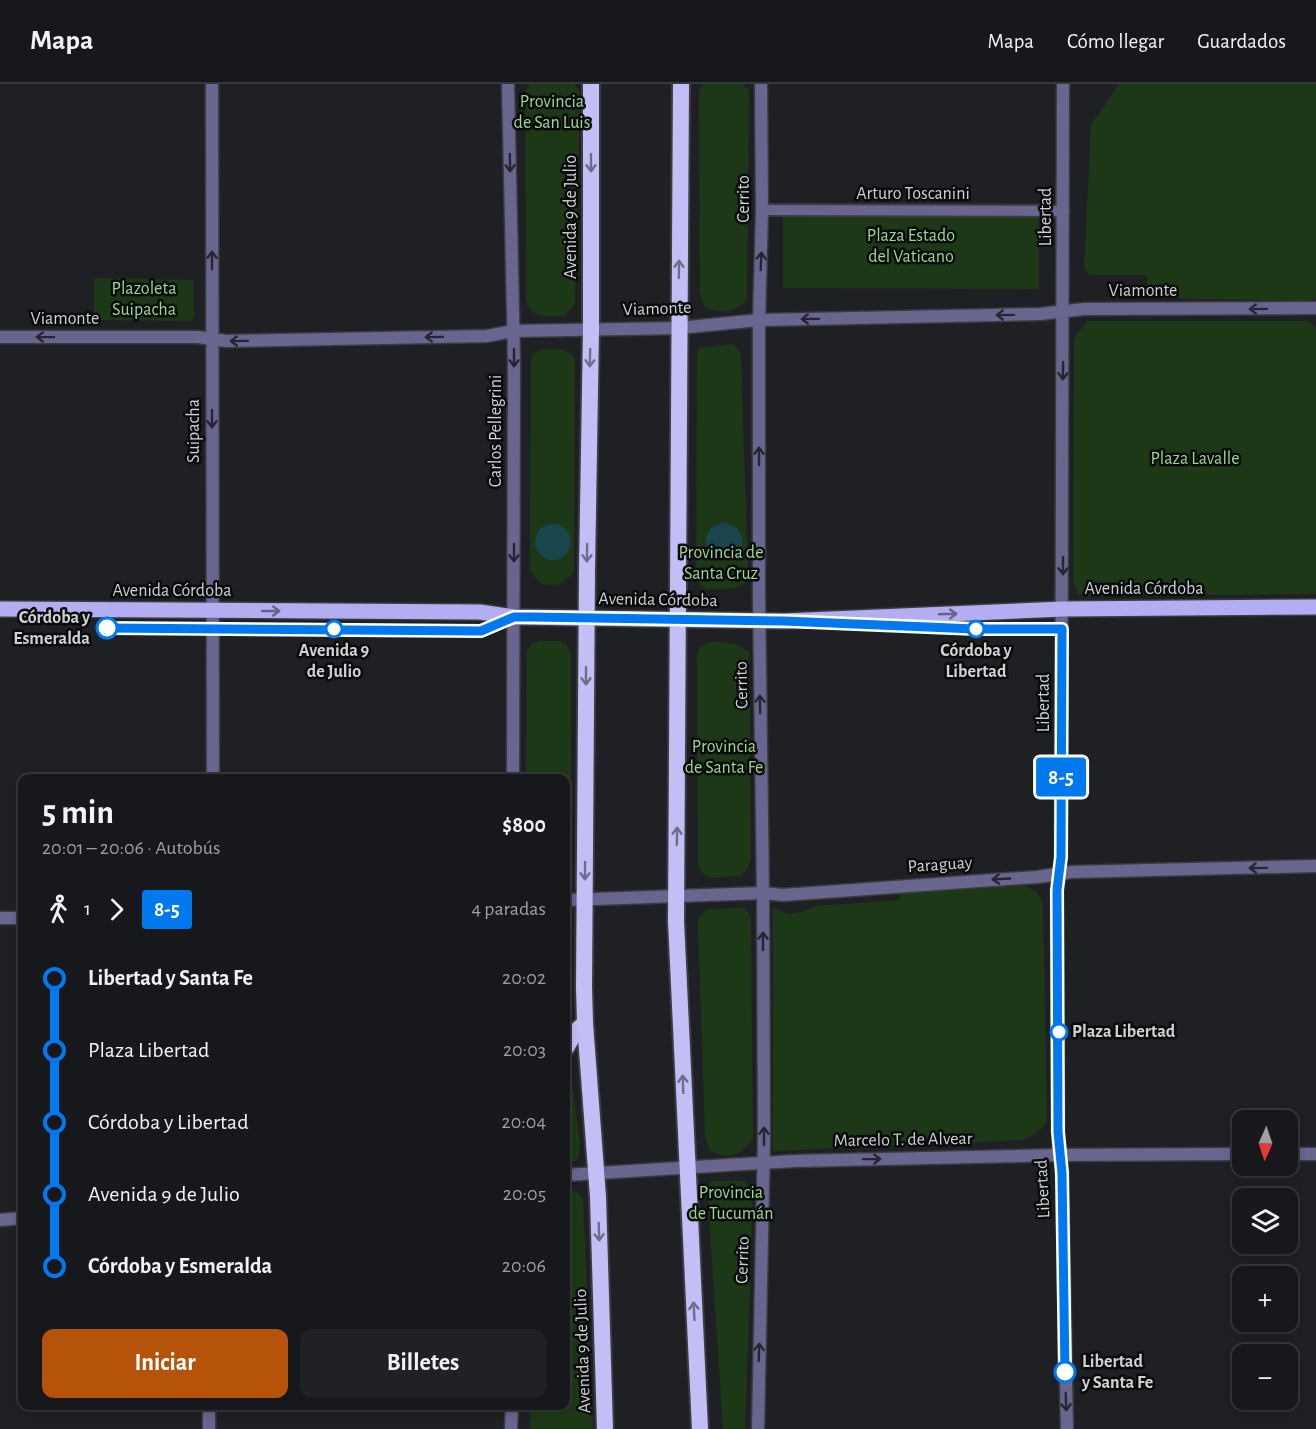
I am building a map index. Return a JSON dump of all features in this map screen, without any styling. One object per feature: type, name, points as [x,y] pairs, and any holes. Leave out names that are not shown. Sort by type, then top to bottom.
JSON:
[{"type":"highway","name":"Avenida 9 de Julio","points":[[591,84],[585,1023],[597,1174],[605,1429]]},
{"type":"highway","points":[[681,84],[676,895],[700,1429]]},
{"type":"highway","points":[[570,1038],[585,1023]]},
{"type":"main road","name":"Avenida Córdoba","points":[[0,609],[480,612],[514,617],[759,621],[1063,609],[1316,608]]},
{"type":"street","name":"Suipacha","points":[[212,84],[213,774]]},
{"type":"street","name":"Carlos Pellegrini","points":[[508,84],[513,331],[513,774]]},
{"type":"street","name":"Cerrito","points":[[758,1429],[764,1163],[759,621],[761,84]]},
{"type":"street","name":"Libertad","points":[[1064,84],[1061,857],[1057,890],[1059,1155],[1062,1173],[1067,1429]]},
{"type":"street","name":"Arturo Toscanini","points":[[762,210],[1064,211]]},
{"type":"street","name":"Viamonte","points":[[0,337],[198,337],[226,341],[487,336],[513,331],[679,328],[759,320],[1064,312],[1084,309],[1316,308]]},
{"type":"street","name":"Paraguay","points":[[570,900],[676,895],[794,894],[1071,872],[1316,866]]},
{"type":"street","points":[[0,918],[18,918]]},
{"type":"street","name":"Marcelo T. de Alvear","points":[[570,1175],[764,1163],[1059,1155],[1232,1154]]},
{"type":"street","points":[[1298,1154],[1316,1154]]},
{"type":"street","points":[[0,1220],[18,1218]]},
{"type":"street","points":[[209,1410],[209,1429]]},
{"type":"street","points":[[511,1429],[512,1410]]},
{"type":"green space","name":"Provincia de San Luis","points":[[530,84],[574,84],[580,92],[575,304],[565,316],[537,314],[526,302],[525,91]]},
{"type":"green space","points":[[704,84],[743,84],[749,91],[747,298],[734,309],[723,311],[705,307],[700,293],[699,91]]},
{"type":"green space","points":[[1119,84],[1316,84],[1316,299],[1305,301],[1147,298],[1147,275],[1089,275],[1084,268],[1091,125]]},
{"type":"green space","name":"Plaza Estado del Vaticano","points":[[783,204],[1039,205],[1039,289],[783,288]]},
{"type":"green space","name":"Plazoleta Suipacha","points":[[94,278],[193,280],[194,315],[191,321],[94,320]]},
{"type":"green space","name":"Plaza Lavalle","points":[[1087,321],[1307,321],[1316,328],[1316,594],[1088,596],[1078,594],[1073,580],[1074,338]]},
{"type":"green space","name":"Provincia de Santa Cruz","points":[[733,344],[739,351],[741,359],[748,573],[744,585],[729,589],[708,589],[703,588],[698,582],[696,573],[697,354],[700,348]]},
{"type":"green space","points":[[542,349],[564,350],[575,359],[574,571],[563,582],[551,586],[539,581],[530,569],[531,359]]},
{"type":"green space","points":[[539,641],[560,641],[567,645],[571,655],[570,870],[570,774],[526,774],[527,650]]},
{"type":"green space","name":"Provincia de Santa Fe","points":[[710,642],[731,643],[749,652],[751,859],[747,870],[740,876],[712,878],[703,874],[698,865],[697,655],[700,647]]},
{"type":"green space","name":"Plaza Libertad","points":[[1016,886],[1034,890],[1043,905],[1047,1120],[1040,1130],[1023,1140],[773,1151],[773,907],[788,914],[802,912],[816,906],[899,900],[900,893]]},
{"type":"green space","points":[[743,908],[749,913],[751,921],[753,1138],[739,1152],[723,1155],[710,1151],[705,1137],[698,922],[700,916],[708,909]]},
{"type":"green space","points":[[570,1075],[580,1144],[576,1161],[570,1161]]},
{"type":"green space","name":"Provincia de Tucumán","points":[[712,1181],[745,1181],[753,1192],[745,1429],[723,1429],[707,1185]]},
{"type":"green space","points":[[570,1191],[576,1191],[583,1199],[593,1429],[530,1429],[531,1410],[570,1410]]},
{"type":"water","points":[[724,523],[737,528],[742,541],[737,554],[724,559],[711,554],[706,541],[711,528]]},
{"type":"water","points":[[553,524],[565,530],[571,542],[565,554],[553,560],[541,554],[535,542],[541,530]]},
{"type":"bus line","name":"8-5","points":[[107,628],[481,631],[514,617],[532,617],[784,621],[975,629],[1062,629],[1061,857],[1057,890],[1058,1132],[1062,1173],[1065,1372]]},
{"type":"place","name":"Córdoba y Esmeralda","points":[[107,628]]},
{"type":"place","name":"Avenida 9 de Julio","points":[[334,629]]},
{"type":"place","name":"Córdoba y Libertad","points":[[976,629]]},
{"type":"place","name":"Plaza Libertad","points":[[1059,1032]]},
{"type":"place","name":"Libertad y Santa Fe","points":[[1065,1372]]}]
